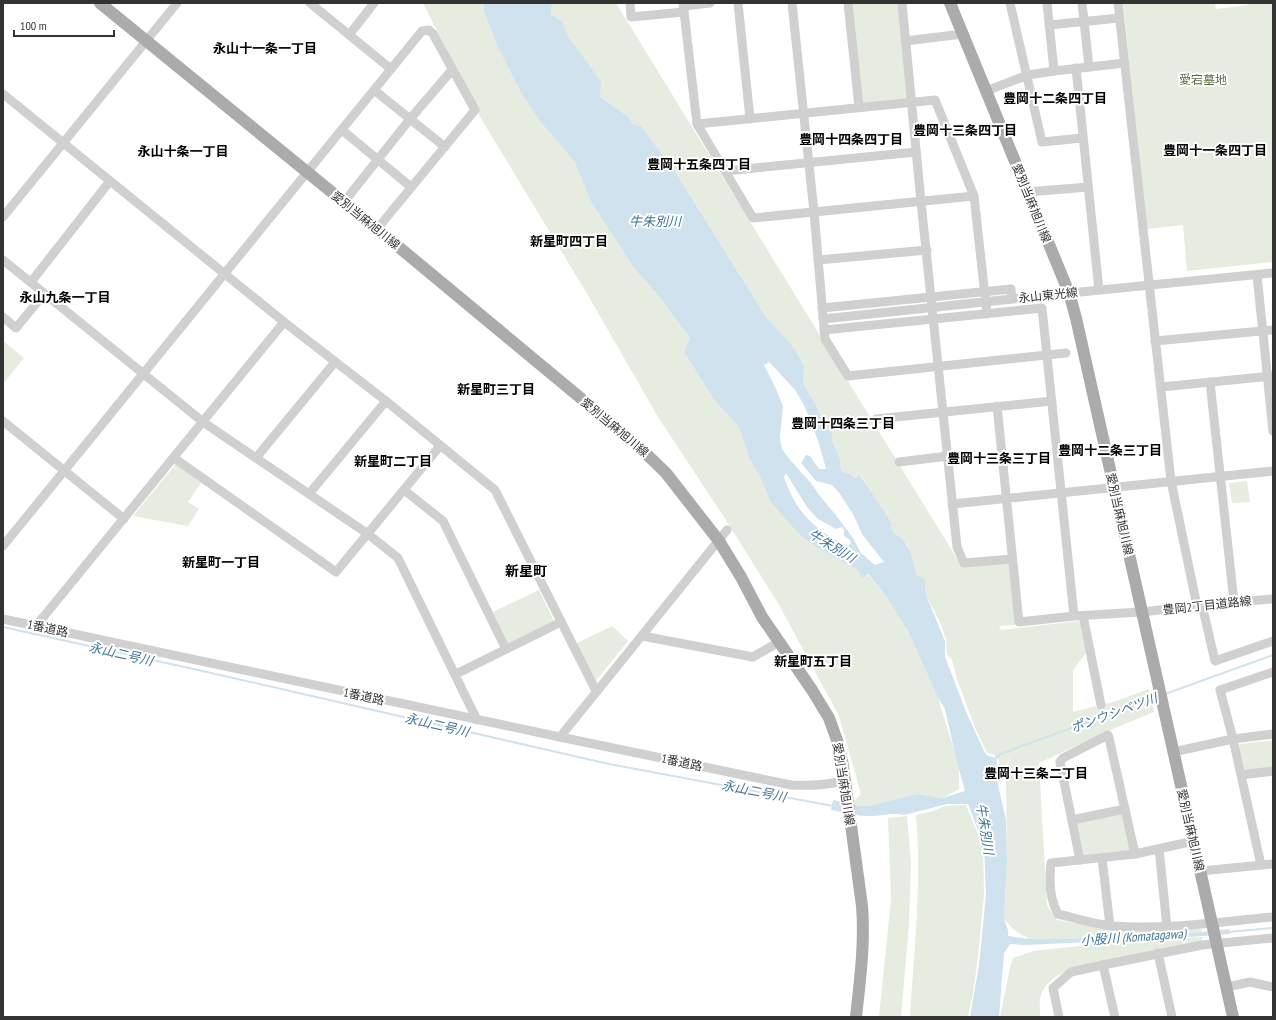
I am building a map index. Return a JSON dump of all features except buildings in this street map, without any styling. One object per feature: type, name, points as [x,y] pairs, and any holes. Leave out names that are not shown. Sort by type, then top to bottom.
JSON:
[{"type":"main road","name":"愛別当麻旭川線","points":[[100,3],[377,229],[636,444],[666,474],[719,541],[741,577],[762,617],[812,690],[829,718],[838,743],[850,819],[864,927],[863,953],[856,1017]]},
{"type":"main road","name":"愛別当麻旭川線","points":[[950,3],[1069,293],[1076,318],[1233,1017]]},
{"type":"street","points":[[3,217],[177,3]]},
{"type":"street","points":[[310,3],[391,69]]},
{"type":"street","points":[[349,35],[374,3]]},
{"type":"street","points":[[630,3],[632,16],[710,3]]},
{"type":"street","points":[[738,3],[750,119]]},
{"type":"street","points":[[792,3],[814,212],[825,339],[848,376],[1066,353]]},
{"type":"street","points":[[848,3],[859,107]]},
{"type":"street","points":[[902,3],[952,504],[957,547],[964,563],[1012,559],[997,406]]},
{"type":"street","points":[[1010,3],[1028,75],[1042,142],[1082,138]]},
{"type":"street","points":[[1047,3],[1054,71]]},
{"type":"street","points":[[1082,3],[1089,67]]},
{"type":"street","points":[[1118,3],[1170,481],[1200,606],[1214,661],[1273,641]]},
{"type":"street","points":[[684,7],[697,124],[754,218],[974,196]]},
{"type":"street","points":[[1049,25],[1119,18]]},
{"type":"street","points":[[3,546],[422,31],[429,30],[433,34],[475,110],[377,229]]},
{"type":"street","points":[[906,41],[963,34]]},
{"type":"street","points":[[986,91],[1028,75],[1125,63]]},
{"type":"street","points":[[1076,68],[1082,138],[1099,290]]},
{"type":"street","points":[[344,202],[410,119],[452,70]]},
{"type":"street","points":[[374,90],[445,147]]},
{"type":"street","points":[[5,99],[63,143],[284,322],[386,401],[496,490],[596,691]]},
{"type":"street","points":[[697,124],[935,100],[974,196],[987,314]]},
{"type":"street","points":[[342,130],[411,187]]},
{"type":"street","points":[[725,171],[916,152]]},
{"type":"street","points":[[31,282],[110,181]]},
{"type":"street","points":[[1027,192],[1088,187]]},
{"type":"street","points":[[818,260],[927,250]]},
{"type":"street","points":[[3,260],[203,422],[368,534],[398,558],[456,674],[477,720]]},
{"type":"street","name":"永山東光線","points":[[823,319],[1273,273]]},
{"type":"street","points":[[1257,275],[1270,376],[1273,431]]},
{"type":"street","points":[[822,308],[1011,289],[1012,299]]},
{"type":"street","points":[[3,317],[16,328],[44,294]]},
{"type":"street","points":[[876,302],[879,324]]},
{"type":"street","points":[[824,330],[1042,308],[1061,493],[1079,616],[1101,705]]},
{"type":"street","points":[[36,626],[284,322]]},
{"type":"street","points":[[1155,341],[1273,330]]},
{"type":"street","points":[[256,458],[335,362]]},
{"type":"street","points":[[1160,386],[1270,376]]},
{"type":"street","points":[[1210,382],[1234,602]]},
{"type":"street","points":[[310,494],[386,401]]},
{"type":"street","points":[[876,419],[1052,401]]},
{"type":"street","points":[[3,421],[124,519]]},
{"type":"street","points":[[174,458],[336,572],[440,446]]},
{"type":"street","points":[[899,462],[948,456]]},
{"type":"street","points":[[952,504],[1273,471]]},
{"type":"street","points":[[404,490],[443,521],[506,649]]},
{"type":"street","points":[[560,737],[727,530]]},
{"type":"street","name":"豊岡2丁目道路線","points":[[1012,559],[1019,622],[1273,599]]},
{"type":"street","name":"1番道路","points":[[3,619],[791,785],[806,786],[844,781]]},
{"type":"street","points":[[456,674],[561,622]]},
{"type":"street","points":[[642,636],[753,657],[779,642]]},
{"type":"street","points":[[1260,865],[1233,739],[1220,690],[1273,672]]},
{"type":"street","points":[[1173,752],[1233,739],[1273,734]]},
{"type":"street","points":[[1080,860],[1060,762],[1063,758],[1108,735],[1135,854]]},
{"type":"street","points":[[1241,775],[1273,771]]},
{"type":"street","points":[[1072,820],[1125,809]]},
{"type":"street","points":[[1194,841],[1135,854],[1050,863],[1053,906],[1058,914],[1110,926],[1167,927],[1213,925],[1273,916]]},
{"type":"street","points":[[1159,849],[1167,927]]},
{"type":"street","points":[[1102,858],[1110,926]]},
{"type":"street","points":[[1201,871],[1273,864]]},
{"type":"street","points":[[1059,1017],[1053,988],[1071,972],[1216,942],[1273,938]]},
{"type":"street","points":[[1158,953],[1172,1017]]},
{"type":"street","points":[[1103,965],[1115,1017]]},
{"type":"street","points":[[1227,987],[1250,982],[1273,987]]},
{"type":"green space","points":[[423,3],[483,3],[484,11],[559,143],[575,163],[591,202],[634,268],[657,294],[690,338],[684,352],[714,400],[738,426],[749,458],[761,479],[770,501],[824,552],[858,570],[861,579],[867,574],[884,593],[908,631],[938,698],[959,766],[959,789],[943,798],[918,794],[872,805],[862,806],[851,804],[861,794],[839,716],[778,603],[658,417],[586,292],[479,115]]},
{"type":"green space","points":[[552,3],[616,3],[962,567],[964,563],[1012,559],[1019,622],[1015,625],[999,626],[1001,630],[1079,621],[1086,653],[1073,670],[1073,712],[1113,702],[1149,689],[1154,712],[1039,763],[1047,905],[1057,920],[1098,927],[1144,930],[1201,929],[1202,932],[1065,939],[1029,939],[1013,929],[1004,919],[1007,861],[1006,776],[1010,754],[1004,776],[999,777],[999,760],[993,754],[987,753],[976,730],[958,682],[952,660],[947,654],[946,639],[940,622],[926,595],[925,580],[917,575],[907,544],[894,535],[891,527],[861,475],[856,478],[841,471],[840,459],[832,440],[832,433],[825,427],[816,405],[803,383],[803,375],[791,344],[766,317],[674,170],[641,126],[632,124],[630,118],[600,97],[600,82],[568,36],[562,21],[551,15]]},
{"type":"green space","points":[[848,3],[902,3],[912,102],[859,107]]},
{"type":"green space","name":"愛宕墓地","points":[[1123,3],[1215,3],[1216,9],[1248,5],[1248,3],[1273,3],[1273,262],[1187,271],[1183,225],[1147,229]]},
{"type":"green space","points":[[3,341],[24,358],[3,384]]},
{"type":"green space","points":[[176,464],[201,483],[188,502],[199,509],[188,526],[133,516]]},
{"type":"green space","points":[[1247,481],[1250,502],[1232,503],[1229,483]]},
{"type":"green space","points":[[539,590],[554,621],[508,643],[493,612]]},
{"type":"green space","points":[[612,626],[628,641],[594,683],[575,644]]},
{"type":"green space","points":[[1273,740],[1273,768],[1245,770],[1239,745]]},
{"type":"green space","points":[[966,805],[983,846],[984,894],[978,957],[968,1017],[910,1017],[918,891],[918,840],[916,815],[933,811],[945,806]]},
{"type":"green space","points":[[1121,813],[1130,850],[1084,855],[1076,822]]},
{"type":"green space","points":[[907,816],[911,862],[909,924],[901,1017],[879,1017],[891,899],[888,818]]},
{"type":"green space","points":[[1202,937],[1202,941],[1078,966],[1061,973],[1043,990],[1040,1000],[1040,1017],[1000,1017],[1013,958],[1034,951],[1124,941]]},
{"type":"water","name":"牛朱別川","points":[[483,3],[552,3],[551,15],[562,21],[568,36],[601,82],[600,97],[630,118],[632,124],[641,126],[674,170],[766,317],[791,344],[804,366],[803,383],[816,405],[825,427],[832,433],[832,440],[840,459],[841,471],[856,478],[860,475],[892,524],[891,527],[894,534],[907,545],[917,575],[925,579],[926,595],[945,641],[945,657],[967,714],[985,753],[997,761],[997,780],[1006,820],[1007,861],[1004,919],[1008,930],[1008,936],[1029,939],[1065,939],[1202,932],[1229,929],[1230,934],[1161,939],[1024,945],[1010,944],[1004,953],[999,1017],[970,1017],[979,965],[986,895],[984,846],[968,804],[947,804],[904,815],[895,814],[862,816],[831,810],[833,800],[862,806],[918,794],[943,798],[965,791],[945,709],[938,698],[908,631],[884,593],[868,574],[861,579],[858,570],[824,552],[801,536],[770,501],[761,479],[749,458],[738,426],[714,400],[684,352],[690,338],[657,294],[634,268],[591,202],[575,163],[540,121],[522,94],[498,47],[484,11]],"holes":[[[769,362],[794,389],[799,397],[817,438],[826,469],[819,469],[810,456],[806,455],[801,463],[816,481],[832,485],[840,494],[854,516],[862,534],[884,562],[875,565],[861,553],[853,538],[835,514],[782,449],[780,437],[783,406],[764,365]],[[786,473],[807,507],[818,519],[836,529],[842,527],[844,530],[844,536],[850,540],[851,544],[847,546],[835,540],[815,526],[807,518],[794,500],[784,477]]]},
{"type":"waterway","name":"永山二号川","points":[[3,627],[609,764],[833,806]]},
{"type":"waterway","name":"ポンウシベツ川","points":[[1165,694],[1273,655]]},
{"type":"waterway","name":"ポンウシベツ川","points":[[994,760],[1000,754],[1157,697]]},
{"type":"waterway","name":"小股川 (Komatagawa)","points":[[1228,932],[1273,928]]},
{"type":"district","name":"永山十一条一丁目","points":[[265,48]]},
{"type":"district","name":"豊岡十二条四丁目","points":[[1055,98]]},
{"type":"district","name":"豊岡十三条四丁目","points":[[965,130]]},
{"type":"district","name":"豊岡十四条四丁目","points":[[851,139]]},
{"type":"district","name":"豊岡十一条四丁目","points":[[1215,150]]},
{"type":"district","name":"永山十条一丁目","points":[[183,151]]},
{"type":"district","name":"豊岡十五条四丁目","points":[[699,164]]},
{"type":"district","name":"新星町四丁目","points":[[569,241]]},
{"type":"district","name":"永山九条一丁目","points":[[65,297]]},
{"type":"district","name":"新星町三丁目","points":[[496,389]]},
{"type":"district","name":"豊岡十四条三丁目","points":[[843,423]]},
{"type":"district","name":"豊岡十二条三丁目","points":[[1110,450]]},
{"type":"district","name":"豊岡十三条三丁目","points":[[999,458]]},
{"type":"district","name":"新星町二丁目","points":[[393,461]]},
{"type":"district","name":"新星町一丁目","points":[[221,562]]},
{"type":"district","name":"新星町","points":[[526,571]]},
{"type":"district","name":"新星町五丁目","points":[[813,661]]},
{"type":"district","name":"豊岡十三条二丁目","points":[[1036,773]]}]
